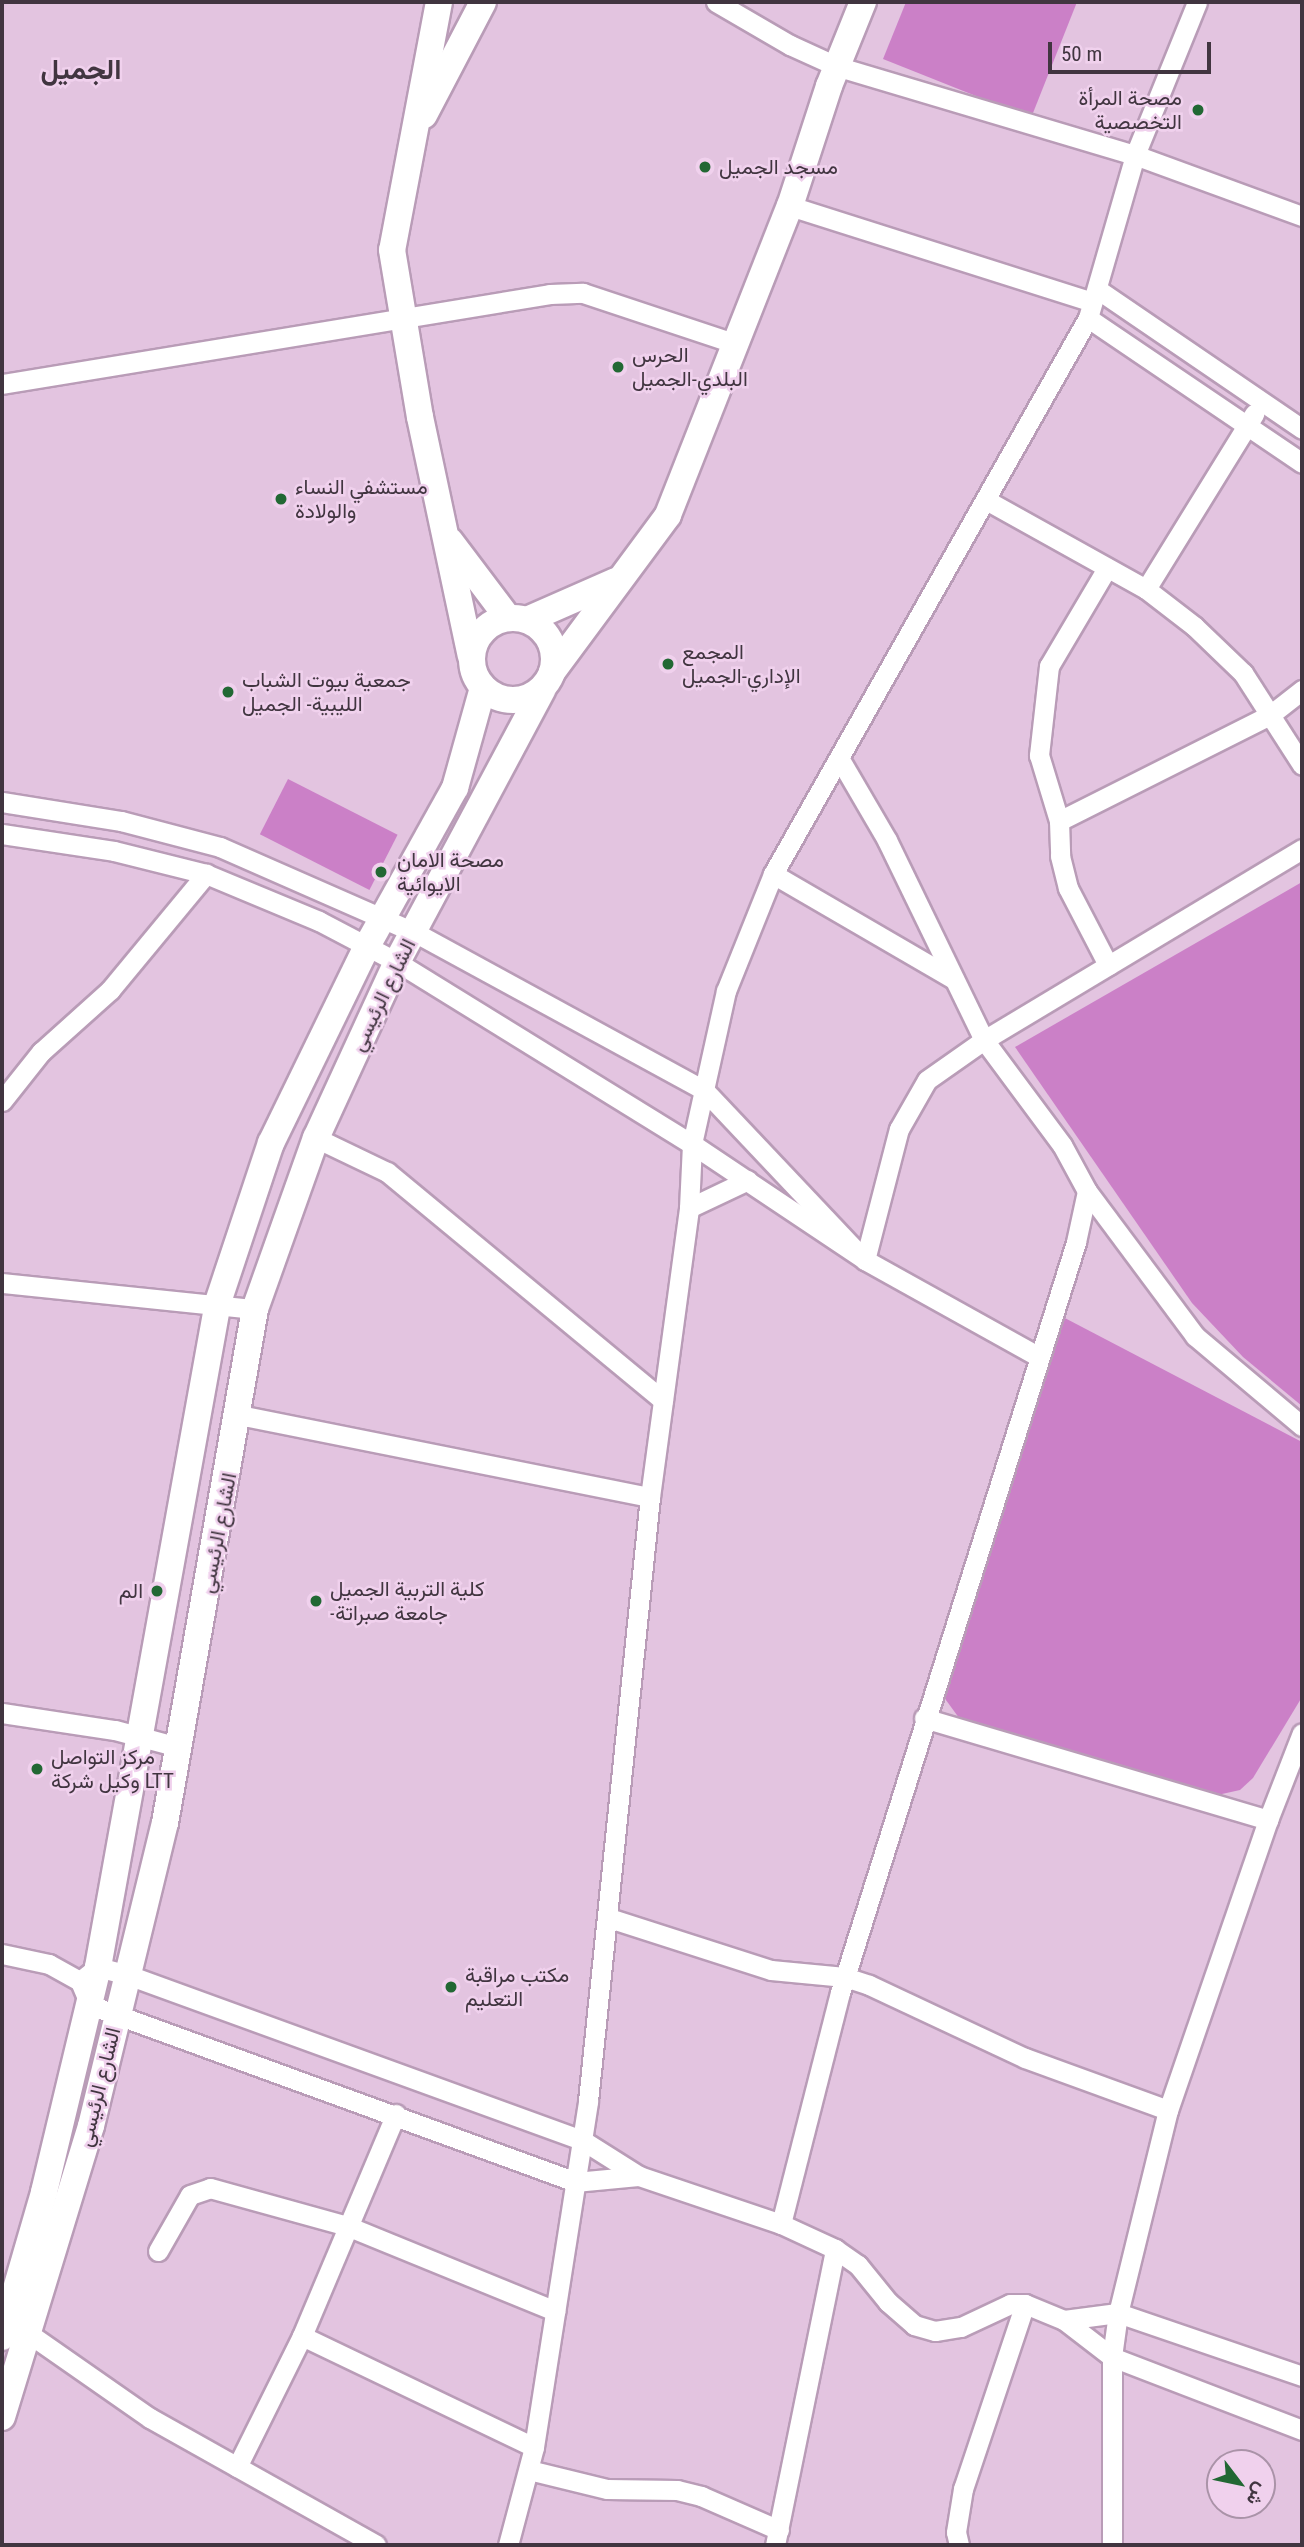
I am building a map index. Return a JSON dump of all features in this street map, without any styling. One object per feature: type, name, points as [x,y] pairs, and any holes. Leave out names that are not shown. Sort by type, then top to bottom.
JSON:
[{"type":"street","points":[[439,2],[408,145],[392,250],[445,536],[471,656],[483,688],[514,701],[547,681],[552,647],[538,626],[518,619],[445,536]]},
{"type":"street","points":[[408,145],[483,2]]},
{"type":"street","points":[[716,2],[790,45],[836,66],[1135,155],[1302,216]]},
{"type":"street","name":"الشارع الرئيسي","points":[[9,2330],[91,2126],[165,1823],[256,1309],[316,1138],[397,962],[547,681],[668,515],[790,206],[836,66],[863,2]]},
{"type":"street","points":[[508,2545],[534,2447],[582,2140],[609,1918],[650,1497],[689,1208],[692,1144],[726,991],[773,874],[986,500],[1092,303],[1135,155],[1197,2]]},
{"type":"street","points":[[790,206],[1092,303],[1262,400],[1302,429]]},
{"type":"street","points":[[2,384],[404,314],[583,293],[736,344]]},
{"type":"street","points":[[1092,303],[1247,424],[1302,463]]},
{"type":"street","points":[[1146,589],[1262,400]]},
{"type":"street","points":[[986,500],[1146,589],[1243,673],[1302,765]]},
{"type":"street","points":[[1107,568],[1049,666],[1040,755],[1059,821],[1060,856],[1068,888],[1108,965]]},
{"type":"street","points":[[471,656],[479,635],[623,576]]},
{"type":"street","name":"الشارع الرئيسي","points":[[2,2417],[9,2330],[89,1985],[142,1736],[218,1302],[271,1143],[367,946],[455,788],[483,688]]},
{"type":"street","points":[[1059,821],[1270,715],[1302,690]]},
{"type":"street","points":[[839,758],[887,840],[984,1040],[1062,1145],[1087,1191],[1195,1336],[1302,1426]]},
{"type":"street","points":[[2,802],[121,821],[220,847],[332,893],[414,932],[704,1090],[865,1260]]},
{"type":"street","points":[[2,834],[114,851],[206,874],[367,946],[692,1144],[865,1260],[1039,1357]]},
{"type":"street","points":[[865,1260],[905,1112],[928,1080],[984,1040],[1302,849]]},
{"type":"street","points":[[2,1101],[41,1052],[110,990],[206,874]]},
{"type":"street","points":[[773,874],[952,978]]},
{"type":"street","points":[[316,1138],[387,1172],[663,1401]]},
{"type":"street","points":[[689,1208],[748,1180]]},
{"type":"street","points":[[780,2224],[845,1978],[924,1718],[1076,1242],[1087,1191]]},
{"type":"street","points":[[2,1283],[218,1302],[256,1309]]},
{"type":"street","points":[[239,1415],[650,1497]]},
{"type":"street","points":[[2,1713],[142,1736],[178,1747]]},
{"type":"street","points":[[924,1718],[1268,1820]]},
{"type":"street","points":[[1112,2545],[1112,2357],[1118,2313],[1168,2110],[1268,1820],[1302,1733]]},
{"type":"street","points":[[609,1918],[771,1970],[845,1978],[1025,2058],[1168,2110]]},
{"type":"street","points":[[2,1954],[49,1964],[89,1985],[117,2016],[396,2114],[576,2182],[639,2176]]},
{"type":"street","points":[[89,1985],[128,1975],[582,2140],[639,2176],[780,2224],[835,2249],[858,2265],[888,2302],[914,2325],[935,2331],[961,2327],[1010,2304],[1025,2304],[1064,2320],[1112,2357],[1302,2430]]},
{"type":"street","points":[[237,2468],[302,2336],[396,2114]]},
{"type":"street","points":[[158,2251],[190,2195],[210,2188],[347,2226],[555,2311]]},
{"type":"street","points":[[529,2470],[607,2488],[677,2490],[701,2496],[777,2538],[835,2249]]},
{"type":"street","points":[[953,2541],[963,2489],[1025,2304]]},
{"type":"street","points":[[1064,2320],[1118,2313],[1302,2376]]},
{"type":"street","points":[[9,2330],[150,2418],[376,2545]]},
{"type":"street","points":[[302,2336],[534,2447]]},
{"type":"shaded area","points":[[906,2],[1077,2],[1031,118],[883,59]]},
{"type":"shaded area","points":[[288,779],[398,835],[369,890],[260,834]]},
{"type":"shaded area","points":[[1302,882],[1302,1406],[1243,1357],[1192,1303],[1015,1047]]},
{"type":"shaded area","points":[[1061,1316],[1302,1442],[1302,1697],[1253,1778],[1240,1790],[1213,1796],[962,1722],[943,1696]]},
{"type":"place","name":"مصحة المرأة التخصصية","points":[[1198,110]]},
{"type":"place","name":"مسجد الجميل","points":[[705,167]]},
{"type":"place","name":"الحرس البلدي-الجميل","points":[[618,367]]},
{"type":"place","name":"مستشفي النساء والولادة","points":[[281,499]]},
{"type":"place","name":"المجمع الإداري-الجميل","points":[[668,664]]},
{"type":"place","name":"جمعية بيوت الشباب الليبية- الجميل","points":[[228,692]]},
{"type":"place","name":"مصحة الامان الايوائية","points":[[381,872]]},
{"type":"place","name":"الم","points":[[157,1591]]},
{"type":"place","name":"كلية التربية الجميل -جامعة صبراتة","points":[[316,1601]]},
{"type":"place","name":"مركز التواصل وكيل شركة LTT","points":[[37,1769]]},
{"type":"place","name":"مكتب مراقبة التعليم","points":[[451,1987]]},
{"type":"district","name":"الجميل","points":[[81,70]]}]
